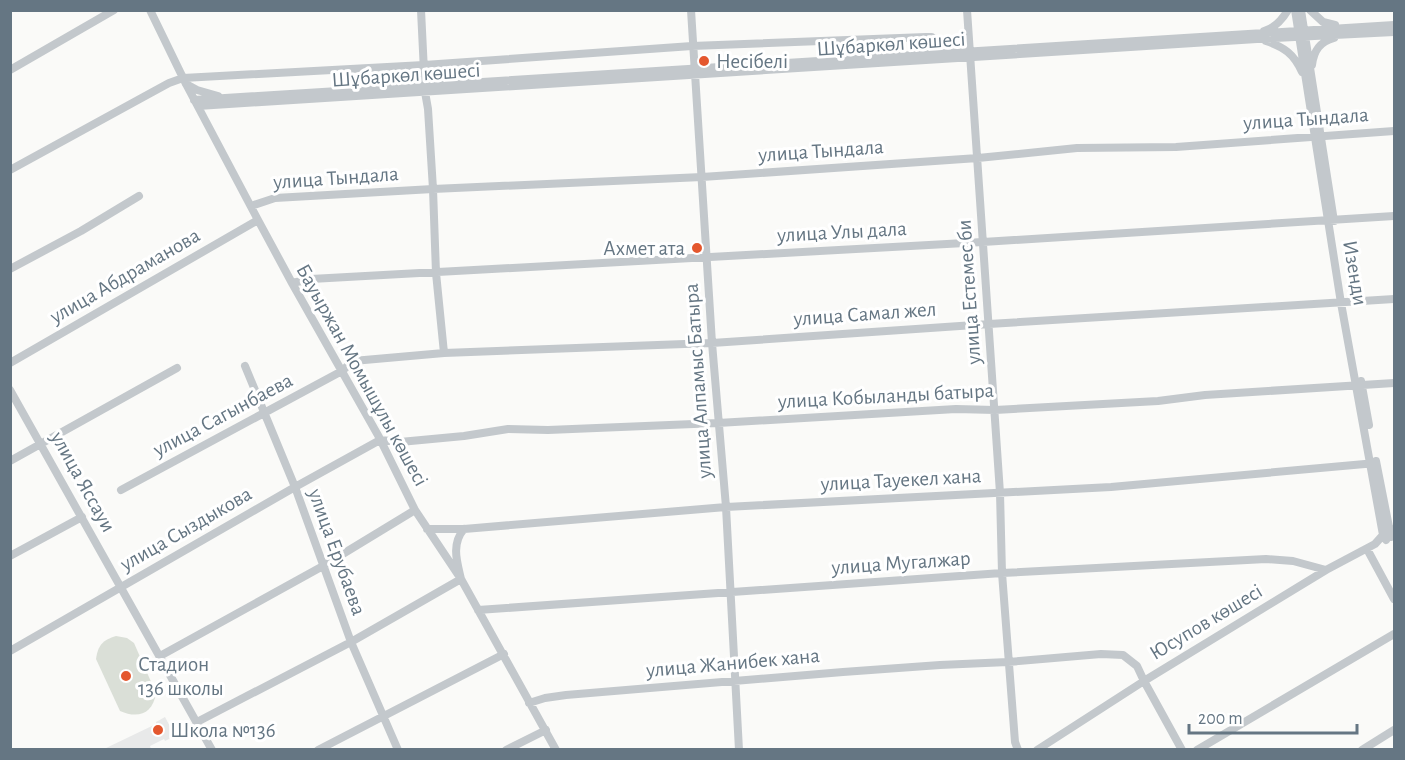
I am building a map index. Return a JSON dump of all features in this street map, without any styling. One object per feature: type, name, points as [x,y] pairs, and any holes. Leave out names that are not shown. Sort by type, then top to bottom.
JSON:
[{"type":"street","points":[[10,70],[114,10]]},
{"type":"street","name":"Бауыржан Момышұлы көшесі","points":[[150,10],[184,81],[292,283],[380,440],[415,510],[461,579],[556,750]]},
{"type":"street","points":[[421,10],[436,273],[444,353]]},
{"type":"street","name":"улица Алпамыс Батыра","points":[[691,10],[712,343],[726,507],[739,750]]},
{"type":"street","name":"улица Естемес би","points":[[967,10],[995,410],[1008,662],[1015,742],[1018,750]]},
{"type":"street","points":[[1256,36],[1272,28],[1288,10]]},
{"type":"street","name":"Изенди","points":[[1295,10],[1302,34]]},
{"type":"street","name":"Изенди","points":[[1301,10],[1309,82],[1344,303],[1374,464],[1390,535]]},
{"type":"street","points":[[1310,10],[1323,22],[1347,31]]},
{"type":"street","name":"Шұбаркөл көшесі","points":[[196,103],[1302,34],[1395,25]]},
{"type":"street","points":[[1309,82],[1316,49],[1322,43],[1347,31]]},
{"type":"street","name":"Шұбаркөл көшесі","points":[[1347,31],[1395,32]]},
{"type":"street","points":[[1256,36],[1286,49],[1294,57],[1309,82]]},
{"type":"street","name":"Шұбаркөл көшесі","points":[[184,81],[692,46],[932,38],[936,42],[939,53]]},
{"type":"street","name":"Шұбаркөл көшесі","points":[[694,72],[939,53],[969,54]]},
{"type":"street","points":[[10,170],[169,83],[184,81],[206,93],[228,101]]},
{"type":"street","points":[[207,123],[211,112],[228,101]]},
{"type":"street","name":"улица Тындала","points":[[251,206],[275,198],[702,177],[978,158],[1077,148],[1176,147],[1395,131]]},
{"type":"street","points":[[10,269],[140,196]]},
{"type":"street","name":"улица Улы дала","points":[[292,283],[311,279],[983,242],[1395,216]]},
{"type":"street","name":"улица Абдраманова","points":[[10,363],[258,220]]},
{"type":"street","name":"улица Самал жел","points":[[342,371],[353,361],[444,353],[712,343],[1395,299]]},
{"type":"street","name":"улица Ерубаева","points":[[245,366],[295,487],[351,642],[398,750]]},
{"type":"street","points":[[10,461],[177,368]]},
{"type":"street","name":"улица Сагынбаева","points":[[121,490],[342,371]]},
{"type":"street","name":"улица Кобыланды батыра","points":[[380,440],[400,442],[508,429],[548,430],[718,423],[956,409],[995,410],[1158,401],[1205,395],[1395,383]]},
{"type":"street","name":"улица Яссауи","points":[[10,390],[212,750]]},
{"type":"street","name":"улица Сыздыкова","points":[[10,651],[380,440]]},
{"type":"street","name":"Изенди","points":[[1374,464],[1390,535]]},
{"type":"street","name":"улица Тауекел хана","points":[[427,529],[464,530],[726,507],[1111,487],[1374,464]]},
{"type":"street","points":[[160,656],[323,566],[415,510]]},
{"type":"street","points":[[1386,513],[1395,518]]},
{"type":"street","points":[[10,556],[82,517]]},
{"type":"street","points":[[197,722],[351,642],[461,579],[456,547],[458,536],[464,530]]},
{"type":"street","name":"Юсупов көшесі","points":[[1037,750],[1144,681],[1326,570],[1390,535]]},
{"type":"street","points":[[1371,546],[1395,599]]},
{"type":"street","name":"улица Мугалжар","points":[[478,610],[1002,573],[1266,559],[1293,561],[1326,570]]},
{"type":"street","points":[[1197,750],[1395,634]]},
{"type":"street","points":[[318,750],[504,654]]},
{"type":"street","name":"улица Жанибек хана","points":[[529,703],[566,695],[735,680],[1101,654],[1123,656],[1137,666],[1144,681]]},
{"type":"street","points":[[1144,681],[1182,750]]},
{"type":"street","points":[[506,750],[546,730]]},
{"type":"street","points":[[1362,750],[1395,730]]},
{"type":"street","points":[[1376,741],[1381,750]]},
{"type":"shaded area","name":"Стадион 136 школы","points":[[116,636],[127,638],[134,643],[156,693],[152,706],[144,713],[133,715],[120,711],[96,659],[102,644]]},
{"type":"shaded area","name":"Школа №136","points":[[165,717],[175,736],[150,746],[151,749],[104,749],[156,724]]},
{"type":"place","name":"Несібелі","points":[[704,61]]},
{"type":"place","name":"Ахмет ата","points":[[697,248]]},
{"type":"place","name":"Стадион 136 школы","points":[[126,676]]},
{"type":"place","name":"Школа №136","points":[[158,730]]}]
